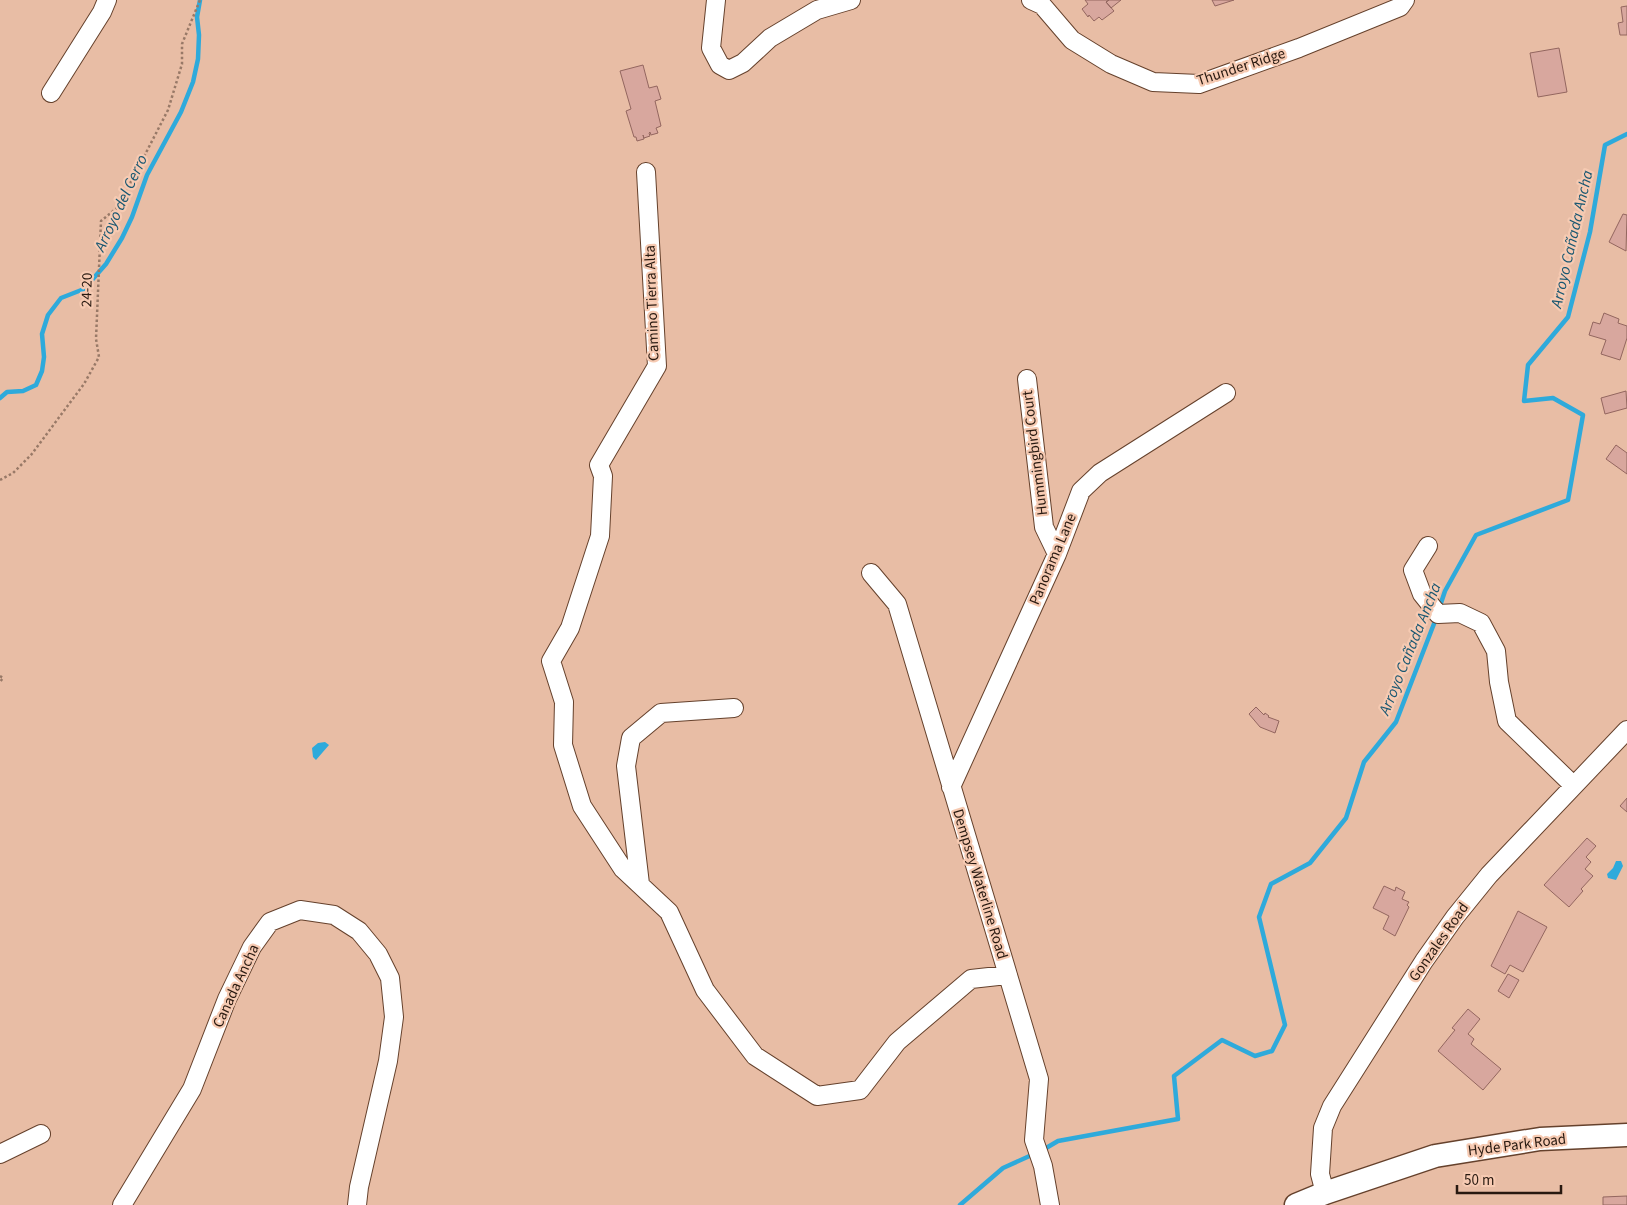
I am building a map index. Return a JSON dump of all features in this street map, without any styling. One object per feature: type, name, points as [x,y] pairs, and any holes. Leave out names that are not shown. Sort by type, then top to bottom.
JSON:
[{"type":"main road","name":"Hyde Park Road","points":[[1296,1205],[1324,1193],[1435,1156],[1540,1139],[1627,1134]]},
{"type":"street","points":[[716,0],[711,48],[720,65],[729,70],[743,63],[770,38],[817,10],[851,0]]},
{"type":"street","name":"Thunder Ridge","points":[[1031,0],[1042,5],[1072,40],[1110,64],[1153,82],[1199,84],[1299,48],[1400,7],[1405,0]]},
{"type":"street","points":[[51,93],[104,6]]},
{"type":"street","name":"Camino Tierra Alta","points":[[646,172],[656,366],[599,465],[603,476],[600,536],[570,628],[551,661],[564,702],[563,746],[582,806],[623,868],[669,912],[705,990],[755,1056],[818,1096],[860,1090],[897,1042],[971,979],[1008,975]]},
{"type":"street","name":"Hummingbird Court","points":[[1027,379],[1044,527],[1057,554]]},
{"type":"street","name":"Panorama Lane","points":[[951,787],[1057,554],[1081,491],[1100,473],[1226,393]]},
{"type":"street","points":[[1428,546],[1413,570],[1422,594],[1438,614],[1460,613],[1482,623],[1496,651],[1506,721],[1572,785]]},
{"type":"street","name":"Dempsey Waterline Road","points":[[871,573],[897,604],[1039,1080],[1034,1140],[1043,1166],[1050,1205]]},
{"type":"street","points":[[640,884],[626,766],[631,738],[661,713],[734,708]]},
{"type":"street","name":"Gonzales Road","points":[[1324,1193],[1320,1174],[1323,1128],[1332,1106],[1424,961],[1488,875],[1572,785],[1627,730]]},
{"type":"street","name":"Canada Ancha","points":[[122,1205],[192,1089],[227,999],[252,947],[270,922],[300,910],[334,915],[359,931],[378,954],[390,978],[394,1017],[388,1061],[359,1187],[357,1205]]},
{"type":"street","points":[[0,1154],[41,1134]]},
{"type":"path","name":"24-20","points":[[0,480],[13,473],[31,455],[84,384],[99,357],[96,339],[101,221],[118,207],[168,110],[182,64],[182,44],[200,0]]},
{"type":"path","points":[[0,676],[3,678],[0,682]]},
{"type":"water","points":[[325,742],[329,745],[316,760],[313,757],[312,748],[318,743]]},
{"type":"water","points":[[1616,861],[1621,861],[1623,866],[1616,880],[1608,878],[1607,874],[1613,868]]},
{"type":"building","points":[[1085,0],[1109,0],[1106,2],[1114,11],[1102,20],[1099,17],[1094,21],[1082,9],[1088,4]]},
{"type":"building","points":[[1109,0],[1121,0],[1111,8],[1106,2]]},
{"type":"building","points":[[1212,0],[1234,0],[1215,6]]},
{"type":"building","points":[[1627,6],[1627,35],[1620,35],[1618,23],[1623,22],[1621,7]]},
{"type":"building","points":[[1559,48],[1567,92],[1538,97],[1530,53]]},
{"type":"building","points":[[643,65],[649,88],[657,86],[661,99],[655,101],[661,126],[656,128],[658,133],[651,135],[650,132],[650,136],[644,138],[643,135],[644,139],[637,141],[626,111],[631,109],[620,71]]},
{"type":"building","points":[[1623,214],[1627,215],[1626,251],[1609,242]]},
{"type":"building","points":[[1604,313],[1619,319],[1618,323],[1627,326],[1627,338],[1620,360],[1601,354],[1606,340],[1589,335],[1593,322],[1600,324]]},
{"type":"building","points":[[1626,391],[1627,408],[1605,414],[1601,398]]},
{"type":"building","points":[[1616,445],[1627,453],[1627,474],[1606,459]]},
{"type":"building","points":[[1256,707],[1264,715],[1265,713],[1268,717],[1279,721],[1275,733],[1260,727],[1249,714]]},
{"type":"building","points":[[1627,798],[1627,812],[1620,806]]},
{"type":"building","points":[[1587,838],[1596,846],[1586,857],[1591,862],[1585,869],[1593,876],[1581,889],[1583,891],[1569,907],[1544,885]]},
{"type":"building","points":[[1384,886],[1395,891],[1396,887],[1405,892],[1402,899],[1409,902],[1407,905],[1409,907],[1395,936],[1383,929],[1389,916],[1373,908]]},
{"type":"building","points":[[1518,911],[1547,927],[1523,972],[1510,965],[1505,974],[1491,966]]},
{"type":"building","points":[[1508,974],[1519,980],[1509,998],[1498,991]]},
{"type":"building","points":[[1468,1009],[1480,1019],[1468,1034],[1474,1039],[1471,1044],[1501,1069],[1483,1090],[1438,1051],[1455,1030],[1452,1028]]},
{"type":"building","points":[[1627,1196],[1627,1205],[1603,1205],[1603,1197]]},
{"type":"waterway","name":"Arroyo del Cerro","points":[[0,398],[7,392],[23,391],[36,385],[42,371],[44,357],[42,334],[48,315],[61,298],[84,289],[106,264],[122,238],[132,217],[147,175],[181,112],[193,82],[198,59],[199,35],[197,17],[200,0]]},
{"type":"waterway","name":"Arroyo Cañada Ancha","points":[[1439,609],[1445,591],[1476,535],[1568,500],[1583,415],[1553,398],[1524,401],[1528,365],[1568,317],[1590,232],[1605,145],[1627,134]]},
{"type":"waterway","name":"Arroyo Cañada Ancha","points":[[1041,1151],[1058,1141],[1178,1119],[1174,1076],[1222,1040],[1255,1056],[1272,1051],[1285,1025],[1259,917],[1271,884],[1310,863],[1346,818],[1364,762],[1396,722],[1437,616]]},
{"type":"waterway","name":"Arroyo Cañada Ancha","points":[[960,1205],[1003,1168],[1034,1154]]}]
